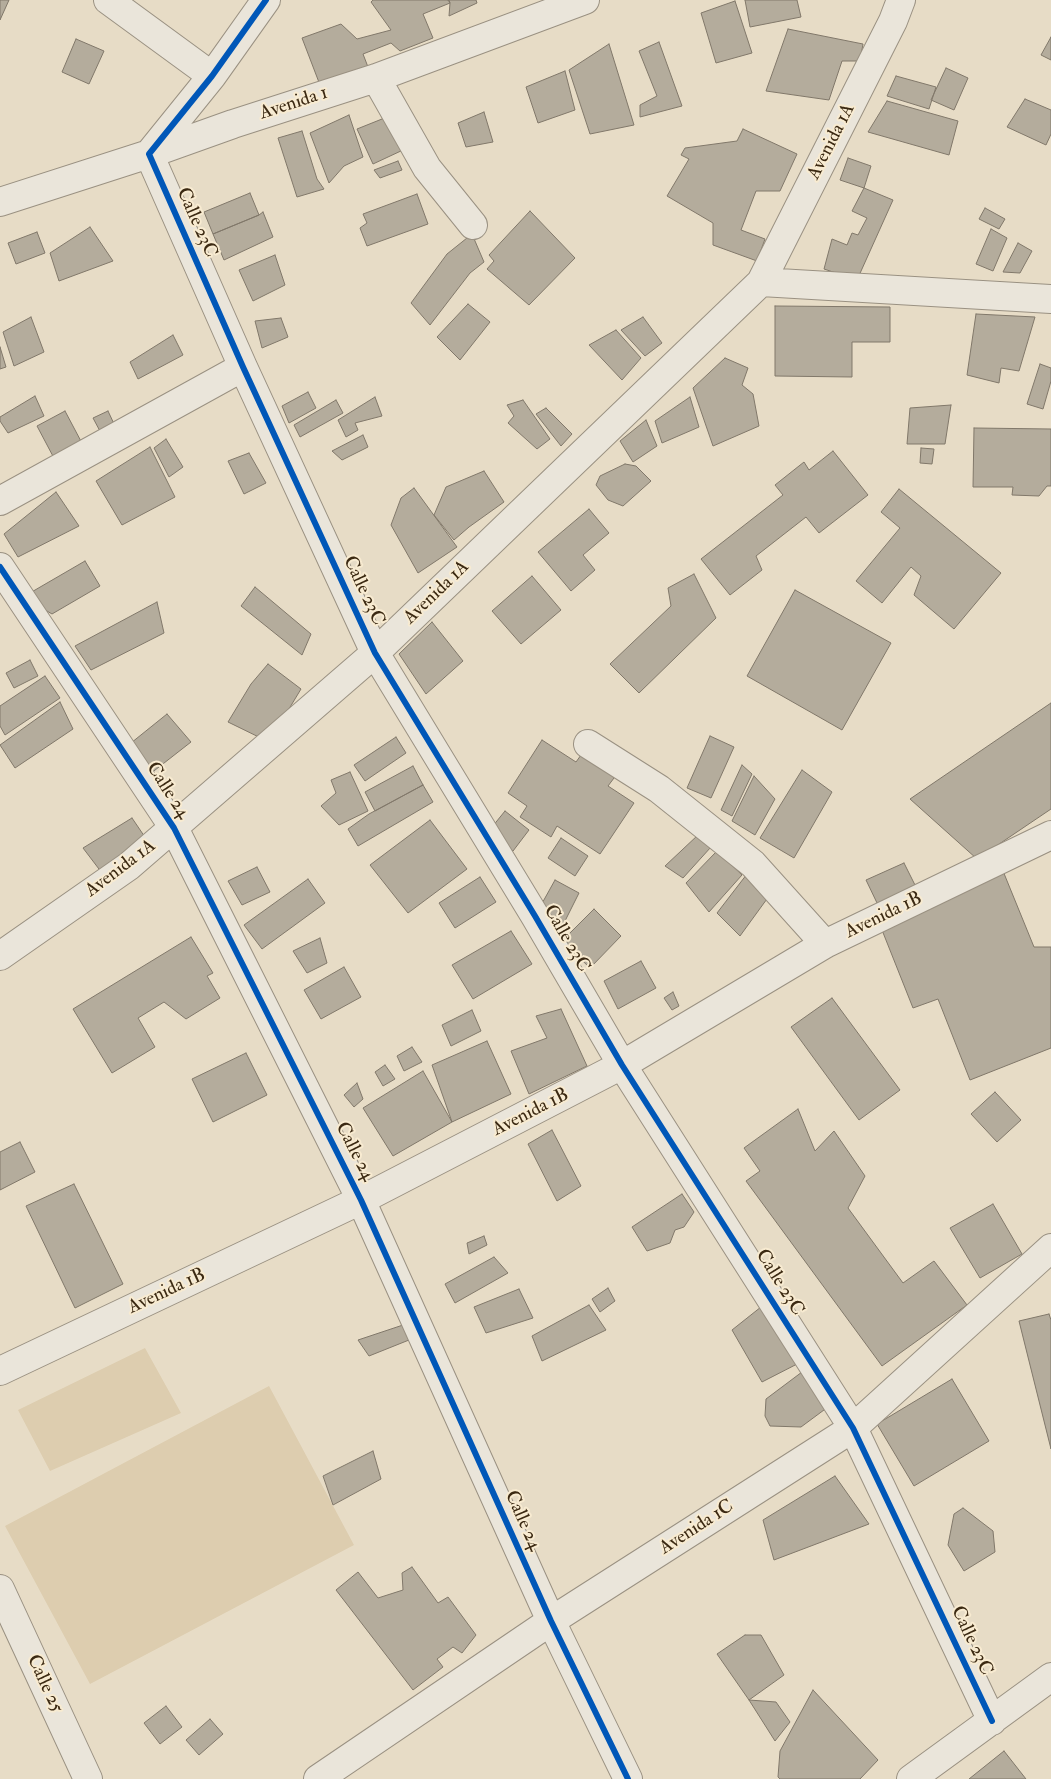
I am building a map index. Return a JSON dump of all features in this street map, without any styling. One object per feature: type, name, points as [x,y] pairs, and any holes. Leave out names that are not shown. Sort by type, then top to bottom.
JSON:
[{"type":"street","points":[[108,0],[212,76]]},
{"type":"street","points":[[150,154],[212,76],[266,0]]},
{"type":"street","name":"Avenida 1","points":[[0,202],[376,78],[585,0]]},
{"type":"street","name":"Avenida 1A","points":[[0,956],[128,866],[375,653],[760,282],[876,56],[901,0]]},
{"type":"street","points":[[376,78],[427,168],[473,225]]},
{"type":"street","name":"Calle 23C","points":[[150,154],[243,367],[375,653],[535,916],[622,1066],[853,1428],[992,1721]]},
{"type":"street","points":[[760,282],[1051,298]]},
{"type":"street","points":[[0,501],[243,367]]},
{"type":"street","name":"Calle 24","points":[[0,567],[174,828],[361,1200],[551,1622],[628,1779]]},
{"type":"street","points":[[588,744],[659,789],[753,864],[825,944]]},
{"type":"street","name":"Avenida 1B","points":[[0,1371],[361,1200],[622,1066],[825,944],[1051,835]]},
{"type":"street","name":"Avenida 1C","points":[[318,1779],[551,1622],[853,1428],[1051,1248]]},
{"type":"street","name":"Calle 25","points":[[0,1589],[88,1779]]},
{"type":"street","points":[[911,1779],[1051,1677]]},
{"type":"shaded area","points":[[145,1348],[181,1413],[50,1471],[18,1410]]},
{"type":"shaded area","points":[[269,1386],[354,1545],[90,1684],[5,1526]]},
{"type":"building","points":[[0,0],[9,0],[0,20]]},
{"type":"building","points":[[373,0],[449,0],[450,3],[423,14],[433,38],[400,51],[391,43],[363,54],[368,67],[320,85],[302,38],[341,24],[357,39],[391,30],[371,2]]},
{"type":"building","points":[[448,0],[476,0],[477,3],[449,16],[450,3]]},
{"type":"building","points":[[745,0],[797,0],[801,17],[750,27]]},
{"type":"building","points":[[735,1],[752,53],[716,63],[701,13]]},
{"type":"building","points":[[788,29],[863,44],[860,61],[842,61],[829,100],[766,91]]},
{"type":"building","points":[[1051,37],[1051,60],[1041,55]]},
{"type":"building","points":[[76,39],[104,51],[89,84],[62,72]]},
{"type":"building","points":[[659,42],[682,106],[640,117],[640,105],[657,96],[639,51]]},
{"type":"building","points":[[609,44],[634,125],[590,134],[569,70]]},
{"type":"building","points":[[946,68],[968,78],[954,110],[931,100]]},
{"type":"building","points":[[565,71],[575,110],[538,123],[526,87]]},
{"type":"building","points":[[896,76],[936,87],[929,109],[887,96]]},
{"type":"building","points":[[1025,99],[1051,110],[1051,134],[1046,145],[1007,127]]},
{"type":"building","points":[[887,101],[958,121],[949,155],[868,132]]},
{"type":"building","points":[[484,112],[493,142],[466,147],[458,123]]},
{"type":"building","points":[[349,115],[363,157],[344,166],[329,183],[310,133]]},
{"type":"building","points":[[392,115],[403,150],[373,164],[357,129]]},
{"type":"building","points":[[743,129],[797,154],[780,191],[756,191],[741,230],[765,239],[757,261],[713,245],[713,223],[667,196],[689,159],[681,155],[685,148],[737,141]]},
{"type":"building","points":[[302,131],[317,179],[324,189],[297,197],[278,138]]},
{"type":"building","points":[[848,158],[871,166],[864,188],[840,180]]},
{"type":"building","points":[[398,161],[402,170],[380,178],[374,170]]},
{"type":"building","points":[[864,188],[893,200],[857,280],[824,269],[832,239],[847,245],[852,233],[858,235],[867,218],[852,211]]},
{"type":"building","points":[[250,193],[259,215],[213,234],[204,212]]},
{"type":"building","points":[[417,194],[428,224],[367,246],[360,228],[367,223],[363,214]]},
{"type":"building","points":[[985,208],[1005,219],[999,229],[979,219]]},
{"type":"building","points":[[530,211],[575,258],[529,305],[487,269],[494,261],[489,255]]},
{"type":"building","points":[[263,212],[273,237],[224,260],[213,234]]},
{"type":"building","points":[[90,227],[113,261],[59,281],[50,253]]},
{"type":"building","points":[[991,229],[1007,238],[993,271],[976,264]]},
{"type":"building","points":[[37,232],[45,253],[16,264],[8,243]]},
{"type":"building","points":[[472,234],[484,262],[470,273],[430,325],[411,303],[447,254]]},
{"type":"building","points":[[1018,243],[1032,251],[1020,273],[1003,272]]},
{"type":"building","points":[[275,255],[285,285],[253,301],[239,270]]},
{"type":"building","points":[[468,304],[490,322],[460,360],[437,337]]},
{"type":"building","points":[[775,306],[890,307],[890,342],[852,342],[852,377],[775,376]]},
{"type":"building","points":[[976,314],[1035,317],[1019,371],[1001,368],[999,383],[967,375]]},
{"type":"building","points":[[31,317],[44,352],[14,366],[3,332]]},
{"type":"building","points":[[643,317],[662,343],[645,356],[621,330]]},
{"type":"building","points":[[281,318],[288,337],[262,348],[255,321]]},
{"type":"building","points":[[616,330],[641,358],[622,380],[589,345]]},
{"type":"building","points":[[173,335],[183,355],[138,379],[130,362]]},
{"type":"building","points":[[0,347],[6,367],[0,369]]},
{"type":"building","points":[[725,358],[748,368],[742,385],[753,394],[759,426],[713,446],[693,388]]},
{"type":"building","points":[[1040,364],[1051,368],[1051,381],[1043,409],[1027,404]]},
{"type":"building","points":[[308,392],[316,408],[289,423],[282,406]]},
{"type":"building","points":[[35,396],[44,416],[8,433],[0,421],[0,417]]},
{"type":"building","points":[[375,397],[382,416],[355,423],[358,430],[346,437],[338,420]]},
{"type":"building","points":[[690,397],[699,427],[662,443],[655,421]]},
{"type":"building","points":[[336,400],[343,413],[300,437],[294,425]]},
{"type":"building","points":[[523,400],[550,439],[537,449],[508,423],[514,416],[507,405]]},
{"type":"building","points":[[951,405],[945,444],[907,444],[910,408]]},
{"type":"building","points":[[546,408],[572,434],[561,446],[536,414]]},
{"type":"building","points":[[65,411],[83,445],[55,460],[37,426]]},
{"type":"building","points":[[108,411],[115,426],[101,433],[93,418]]},
{"type":"building","points":[[646,420],[657,446],[633,462],[620,441]]},
{"type":"building","points":[[974,428],[1051,429],[1051,486],[1047,486],[1039,496],[1012,495],[1013,487],[973,487]]},
{"type":"building","points":[[363,435],[368,447],[342,460],[332,451]]},
{"type":"building","points":[[166,439],[183,467],[169,477],[154,448]]},
{"type":"building","points":[[150,447],[175,497],[122,525],[96,481]]},
{"type":"building","points":[[921,448],[934,449],[932,464],[920,463]]},
{"type":"building","points":[[833,451],[868,495],[819,533],[806,517],[756,556],[762,570],[730,595],[701,559],[783,495],[775,485],[804,462],[809,470]]},
{"type":"building","points":[[249,453],[266,483],[244,494],[228,461]]},
{"type":"building","points":[[625,464],[636,466],[651,481],[623,506],[608,500],[596,485],[600,476]]},
{"type":"building","points":[[484,471],[504,502],[454,540],[434,515],[446,487]]},
{"type":"building","points":[[414,488],[457,547],[418,573],[391,525],[401,498]]},
{"type":"building","points":[[899,489],[1001,573],[954,629],[914,595],[921,576],[911,567],[882,603],[856,581],[900,528],[881,512]]},
{"type":"building","points":[[56,492],[79,526],[18,557],[4,534]]},
{"type":"building","points":[[589,509],[609,533],[583,555],[595,570],[571,591],[538,552]]},
{"type":"building","points":[[85,561],[100,586],[52,614],[23,597]]},
{"type":"building","points":[[694,574],[716,618],[639,693],[610,664],[671,606],[668,588]]},
{"type":"building","points":[[532,576],[561,610],[521,644],[492,611]]},
{"type":"building","points":[[255,587],[311,634],[302,655],[241,606]]},
{"type":"building","points":[[795,590],[891,643],[842,730],[747,676]]},
{"type":"building","points":[[157,602],[164,633],[91,670],[75,646]]},
{"type":"building","points":[[432,622],[463,661],[426,694],[399,654]]},
{"type":"building","points":[[30,660],[38,676],[14,688],[6,673]]},
{"type":"building","points":[[268,664],[301,689],[269,742],[228,722],[251,684]]},
{"type":"building","points":[[45,676],[60,698],[5,735],[0,726],[0,706]]},
{"type":"building","points":[[60,702],[73,729],[15,768],[0,745]]},
{"type":"building","points":[[1051,703],[1051,809],[977,859],[910,799]]},
{"type":"building","points":[[167,714],[191,742],[150,774],[126,747]]},
{"type":"building","points":[[710,736],[734,747],[711,798],[687,788]]},
{"type":"building","points":[[396,737],[406,753],[365,781],[354,765]]},
{"type":"building","points":[[542,740],[576,762],[586,748],[620,770],[608,786],[634,803],[600,854],[557,826],[551,837],[520,817],[527,806],[508,793]]},
{"type":"building","points":[[742,765],[752,774],[732,816],[721,810]]},
{"type":"building","points":[[413,766],[423,785],[375,811],[365,792]]},
{"type":"building","points":[[802,770],[832,792],[794,858],[760,838]]},
{"type":"building","points":[[350,772],[368,811],[339,825],[321,806],[336,793],[331,780]]},
{"type":"building","points":[[754,776],[775,799],[755,835],[732,821]]},
{"type":"building","points":[[423,785],[433,802],[358,846],[348,829],[369,814]]},
{"type":"building","points":[[505,811],[529,830],[513,851],[488,832]]},
{"type":"building","points":[[132,818],[149,843],[102,873],[83,848]]},
{"type":"building","points":[[430,820],[467,869],[408,913],[370,865]]},
{"type":"building","points":[[698,835],[711,847],[683,878],[665,866]]},
{"type":"building","points":[[561,838],[588,856],[575,876],[548,858]]},
{"type":"building","points":[[717,851],[742,875],[709,912],[686,883]]},
{"type":"building","points":[[904,863],[916,887],[878,905],[866,880]]},
{"type":"building","points":[[257,867],[270,892],[242,905],[228,881]]},
{"type":"building","points":[[1003,871],[1034,947],[1051,947],[1051,1048],[970,1080],[938,999],[913,1008],[878,920]]},
{"type":"building","points":[[747,874],[772,892],[740,936],[717,913]]},
{"type":"building","points":[[480,877],[496,902],[455,928],[439,903]]},
{"type":"building","points":[[308,879],[325,903],[262,949],[244,925]]},
{"type":"building","points":[[555,880],[579,893],[561,929],[535,916]]},
{"type":"building","points":[[594,909],[621,936],[590,968],[562,941]]},
{"type":"building","points":[[511,931],[532,964],[473,999],[452,965]]},
{"type":"building","points":[[191,937],[213,973],[207,976],[220,998],[186,1019],[164,1002],[138,1018],[155,1047],[112,1073],[73,1009]]},
{"type":"building","points":[[320,938],[327,963],[307,973],[293,951]]},
{"type":"building","points":[[641,961],[656,988],[618,1009],[604,981]]},
{"type":"building","points":[[344,967],[361,997],[321,1019],[304,990]]},
{"type":"building","points":[[673,992],[679,1006],[672,1010],[664,998]]},
{"type":"building","points":[[832,998],[900,1090],[859,1120],[791,1027]]},
{"type":"building","points":[[561,1009],[587,1066],[529,1094],[511,1051],[547,1038],[536,1016]]},
{"type":"building","points":[[472,1010],[481,1031],[451,1046],[442,1025]]},
{"type":"building","points":[[487,1041],[511,1094],[452,1122],[432,1065]]},
{"type":"building","points":[[412,1047],[422,1062],[404,1071],[397,1056]]},
{"type":"building","points":[[246,1053],[267,1095],[213,1122],[192,1079]]},
{"type":"building","points":[[385,1065],[395,1079],[383,1086],[375,1072]]},
{"type":"building","points":[[423,1071],[452,1122],[393,1156],[363,1108]]},
{"type":"building","points":[[357,1083],[363,1099],[354,1107],[344,1095]]},
{"type":"building","points":[[995,1092],[1021,1120],[997,1142],[971,1114]]},
{"type":"building","points":[[798,1109],[815,1151],[834,1131],[865,1176],[848,1208],[903,1283],[934,1261],[967,1305],[882,1366],[746,1181],[760,1171],[744,1148]]},
{"type":"building","points":[[552,1130],[581,1186],[557,1201],[528,1144]]},
{"type":"building","points":[[20,1142],[35,1172],[0,1190],[0,1152]]},
{"type":"building","points":[[74,1184],[123,1284],[75,1308],[26,1206]]},
{"type":"building","points":[[682,1194],[694,1212],[684,1227],[675,1230],[670,1243],[647,1251],[632,1227]]},
{"type":"building","points":[[993,1204],[1022,1254],[980,1278],[950,1228]]},
{"type":"building","points":[[484,1236],[487,1245],[469,1254],[467,1243]]},
{"type":"building","points":[[494,1257],[508,1273],[455,1303],[445,1284]]},
{"type":"building","points":[[608,1288],[615,1301],[600,1312],[592,1299]]},
{"type":"building","points":[[519,1289],[533,1318],[486,1333],[474,1307]]},
{"type":"building","points":[[766,1303],[801,1362],[762,1382],[732,1330]]},
{"type":"building","points":[[589,1305],[606,1330],[542,1361],[532,1336]]},
{"type":"building","points":[[1049,1314],[1051,1320],[1051,1449],[1019,1321]]},
{"type":"building","points":[[409,1323],[414,1338],[369,1356],[358,1340]]},
{"type":"building","points":[[802,1372],[828,1407],[801,1427],[770,1426],[765,1416],[766,1399]]},
{"type":"building","points":[[952,1379],[989,1441],[914,1486],[877,1424]]},
{"type":"building","points":[[373,1451],[381,1479],[333,1505],[323,1476]]},
{"type":"building","points":[[835,1476],[869,1524],[774,1560],[763,1520]]},
{"type":"building","points":[[963,1508],[993,1531],[995,1552],[964,1571],[948,1545],[954,1514]]},
{"type":"building","points":[[412,1567],[438,1603],[448,1597],[476,1635],[462,1653],[453,1647],[437,1659],[443,1667],[413,1690],[336,1590],[358,1572],[378,1598],[403,1590],[402,1573]]},
{"type":"building","points":[[745,1635],[761,1635],[784,1675],[749,1700],[717,1654]]},
{"type":"building","points":[[813,1690],[878,1760],[860,1779],[780,1779],[778,1777],[780,1751]]},
{"type":"building","points":[[749,1700],[776,1702],[790,1722],[775,1741]]},
{"type":"building","points":[[166,1706],[182,1727],[160,1744],[144,1723]]},
{"type":"building","points":[[210,1719],[223,1734],[199,1755],[186,1740]]},
{"type":"building","points":[[1004,1751],[1026,1779],[969,1779]]},
{"type":"cycle path","points":[[266,0],[212,76],[149,154],[243,367],[375,653],[535,916],[622,1065],[853,1428],[992,1721]]},
{"type":"cycle path","points":[[0,567],[174,828],[361,1200],[551,1621],[628,1779]]}]
